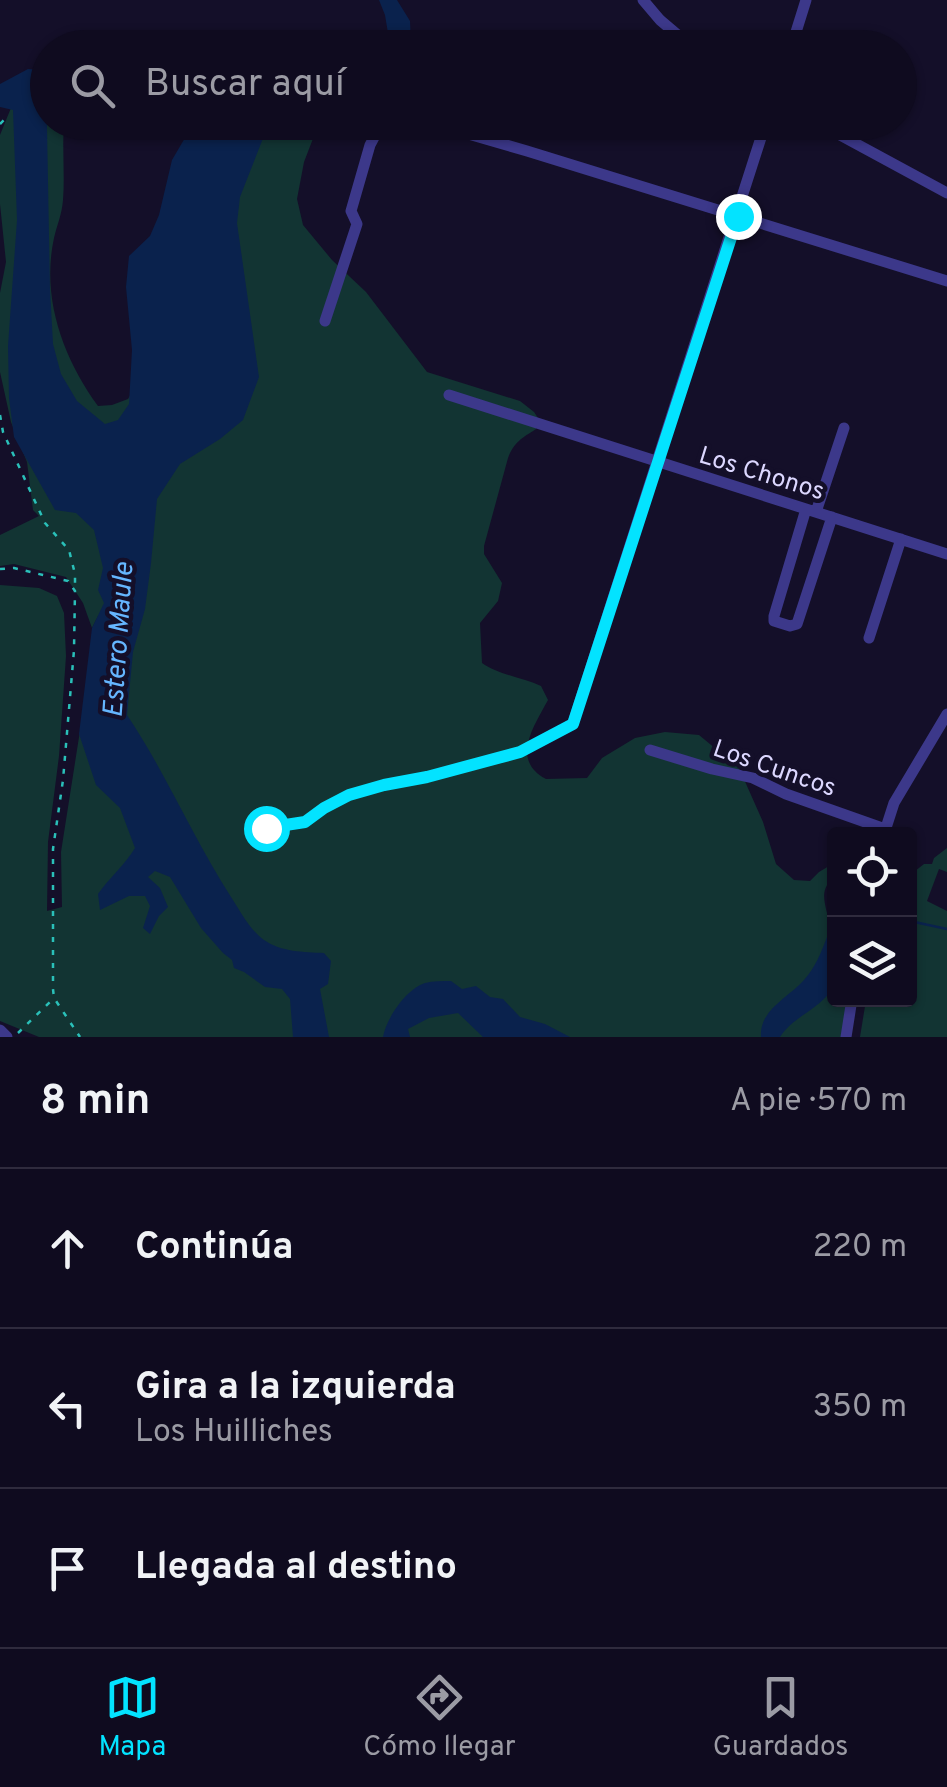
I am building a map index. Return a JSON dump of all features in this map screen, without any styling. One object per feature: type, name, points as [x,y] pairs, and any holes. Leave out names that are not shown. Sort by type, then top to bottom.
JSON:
[{"type":"street","points":[[643,0],[672,30]]},
{"type":"street","points":[[797,30],[806,0]]},
{"type":"street","points":[[325,321],[356,224],[351,211],[372,140]]},
{"type":"street","points":[[487,140],[947,281]]},
{"type":"street","points":[[573,724],[761,140]]},
{"type":"street","points":[[849,140],[947,193]]},
{"type":"street","name":"Los Chonos","points":[[449,395],[947,554]]},
{"type":"street","points":[[832,518],[796,624],[774,621],[844,428]]},
{"type":"street","points":[[870,638],[900,539]]},
{"type":"street","points":[[886,827],[894,803],[947,714]]},
{"type":"street","name":"Los Cuncos","points":[[650,750],[753,778],[871,827]]},
{"type":"street","points":[[846,1037],[851,1007]]},
{"type":"street","points":[[0,1030],[7,1037]]},
{"type":"path","points":[[0,124],[5,119]]},
{"type":"path","points":[[0,415],[3,432],[45,523],[69,550],[75,574],[74,650],[64,780],[53,849],[54,998],[80,1037]]},
{"type":"path","points":[[0,569],[14,568],[68,581],[75,591]]},
{"type":"path","points":[[266,828],[305,822],[349,795],[520,752],[573,724]]},
{"type":"path","points":[[7,1037],[20,1032],[54,998]]},
{"type":"green space","points":[[30,84],[30,140],[64,140],[63,200],[51,260],[53,305],[65,348],[98,406],[128,399],[136,385],[209,140],[312,140],[297,199],[303,225],[366,292],[427,372],[520,401],[538,418],[536,429],[516,444],[508,458],[484,546],[484,554],[502,583],[498,601],[480,623],[482,663],[541,686],[548,700],[528,742],[529,762],[546,779],[587,778],[602,758],[635,738],[665,732],[699,735],[739,768],[776,864],[794,880],[810,881],[827,867],[827,1007],[848,1007],[842,1037],[39,1037],[0,1021],[0,585],[39,588],[57,596],[64,613],[66,656],[48,842],[47,911],[62,907],[61,852],[98,616],[92,628],[83,603],[66,577],[14,564],[0,566],[0,535],[39,516],[33,510],[27,462],[11,422],[0,372],[0,293],[6,262],[0,204],[0,135],[15,98]]},
{"type":"green space","points":[[947,848],[947,872],[939,869],[927,901],[947,911],[947,1037],[860,1037],[865,1007],[917,1007],[917,870],[932,864]]},
{"type":"water","points":[[379,0],[397,0],[410,21],[410,30],[388,30]]},
{"type":"water","points":[[30,69],[30,140],[47,140],[53,344],[61,374],[77,401],[105,424],[118,420],[129,404],[129,256],[150,236],[172,160],[184,140],[262,140],[240,197],[237,223],[259,377],[243,420],[180,464],[157,499],[145,609],[133,652],[127,715],[217,875],[254,931],[278,947],[324,953],[331,961],[328,984],[320,989],[329,1037],[293,1037],[290,999],[282,989],[265,987],[234,968],[232,960],[201,928],[170,877],[155,871],[148,877],[160,888],[168,907],[150,934],[143,928],[150,906],[145,896],[129,896],[100,910],[98,894],[135,848],[120,808],[96,785],[79,734],[92,628],[104,603],[98,590],[103,568],[94,530],[76,513],[55,510],[14,437],[8,346],[17,220],[13,110],[0,107],[0,84]]},
{"type":"water","points":[[827,937],[827,995],[780,1037],[761,1037],[770,1012],[808,975]]},
{"type":"water","points":[[451,981],[462,989],[476,986],[490,997],[503,999],[520,1017],[570,1037],[483,1037],[458,1013],[429,1018],[408,1029],[410,1037],[383,1037],[393,1014],[411,991],[425,983]]},
{"type":"waterway","name":"Estero Maule","points":[[917,923],[947,929]]},
{"type":"route","points":[[266,828],[305,822],[349,795],[520,752],[573,724],[738,216]]}]
